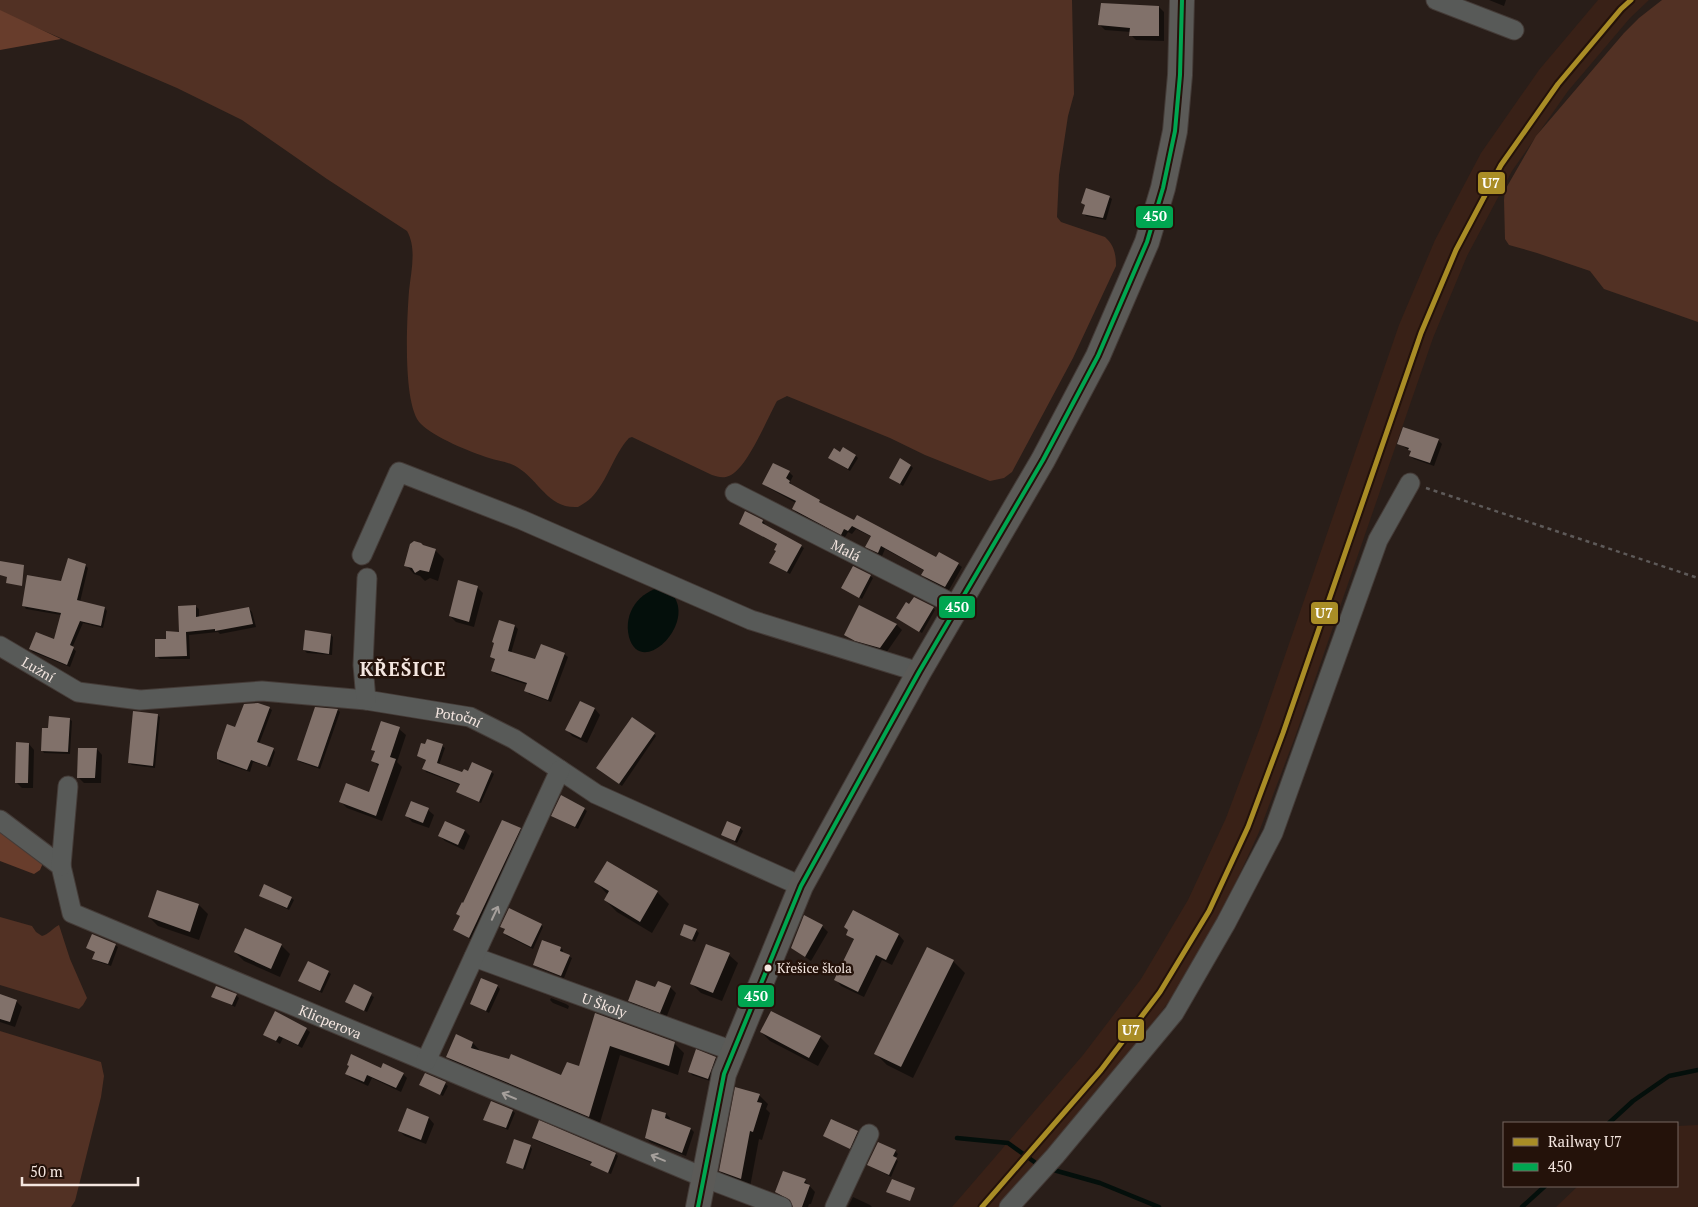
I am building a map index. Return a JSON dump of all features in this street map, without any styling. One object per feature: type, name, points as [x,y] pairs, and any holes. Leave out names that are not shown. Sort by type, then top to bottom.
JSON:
[{"type":"main road","points":[[698,1207],[724,1074],[801,886],[918,672],[1043,460],[1098,356],[1147,242],[1163,188],[1175,130],[1180,75],[1182,0]]},
{"type":"street","points":[[1436,0],[1514,30]]},
{"type":"street","points":[[362,555],[399,472],[522,520],[752,620],[918,672]]},
{"type":"street","points":[[1009,1207],[1055,1156],[1174,1013],[1226,923],[1273,833],[1378,540],[1410,482]]},
{"type":"street","name":"Malá","points":[[735,493],[957,606]]},
{"type":"street","points":[[366,700],[363,665],[367,578]]},
{"type":"street","name":"Lužní","points":[[0,646],[78,692]]},
{"type":"street","name":"Potoční","points":[[78,692],[140,700],[262,691],[366,700],[470,717],[514,739],[596,794],[801,886]]},
{"type":"street","points":[[426,1061],[560,770]]},
{"type":"street","points":[[60,866],[68,786]]},
{"type":"street","points":[[0,820],[60,866]]},
{"type":"street","name":"Klicperova","points":[[60,866],[72,912],[703,1177],[782,1207]]},
{"type":"street","name":"U Školy","points":[[474,957],[734,1051]]},
{"type":"street","points":[[835,1207],[869,1134]]},
{"type":"path","points":[[1410,482],[1698,578]]},
{"type":"shaded area","points":[[0,0],[1072,0],[1074,94],[1068,116],[1059,175],[1057,217],[1061,222],[1105,237],[1111,243],[1114,250],[1116,266],[1073,358],[1012,472],[1004,478],[990,481],[787,396],[777,401],[744,462],[731,475],[719,477],[712,475],[632,437],[623,445],[602,484],[591,498],[578,507],[559,504],[517,467],[472,452],[443,439],[421,424],[415,414],[408,381],[407,361],[408,304],[413,252],[407,231],[327,179],[242,120],[177,88],[0,12]]},
{"type":"shaded area","points":[[1598,0],[1649,0],[1630,18],[1568,91],[1512,171],[1467,256],[1433,338],[1295,737],[1259,832],[1220,917],[1170,1000],[1111,1078],[999,1207],[952,1207],[1083,1055],[1141,979],[1188,900],[1226,818],[1261,725],[1399,325],[1435,240],[1481,153],[1539,70]]},
{"type":"shaded area","points":[[1662,0],[1698,0],[1698,322],[1604,289],[1590,271],[1509,245],[1505,239],[1505,190],[1536,136],[1624,33]]},
{"type":"shaded area","points":[[0,10],[61,39],[0,50]]},
{"type":"shaded area","points":[[663,587],[675,598],[678,612],[675,626],[668,639],[657,648],[646,652],[636,649],[629,637],[628,620],[631,612],[640,598],[654,589]]},
{"type":"shaded area","points":[[0,829],[43,863],[40,870],[34,874],[0,861]]},
{"type":"shaded area","points":[[0,917],[32,926],[42,936],[59,925],[70,959],[87,998],[79,1009],[0,985]]},
{"type":"shaded area","points":[[0,1031],[101,1062],[104,1076],[101,1097],[75,1201],[71,1207],[0,1207]]},
{"type":"shaded area","points":[[1698,1125],[1698,1207],[1556,1207],[1577,1187],[1678,1187],[1678,1126]]},
{"type":"building","points":[[1101,3],[1159,6],[1159,36],[1129,36],[1130,28],[1098,25]]},
{"type":"building","points":[[1086,188],[1110,196],[1103,218],[1082,214],[1085,205],[1081,203]]},
{"type":"building","points":[[1403,427],[1439,439],[1430,463],[1409,456],[1411,451],[1408,450],[1409,448],[1397,444]]},
{"type":"building","points":[[843,447],[856,455],[848,469],[828,458],[834,448],[840,452]]},
{"type":"building","points":[[900,458],[911,465],[900,484],[889,478]]},
{"type":"building","points":[[773,463],[790,471],[786,478],[790,481],[789,483],[820,500],[819,502],[854,520],[857,515],[936,557],[939,552],[959,563],[945,587],[921,575],[924,570],[881,546],[878,553],[865,547],[871,536],[852,526],[848,531],[844,529],[841,535],[792,509],[796,501],[762,484]]},
{"type":"building","points":[[745,511],[763,520],[762,523],[802,545],[787,572],[769,563],[776,551],[774,550],[777,544],[739,524]]},
{"type":"building","points":[[414,541],[436,549],[429,572],[420,570],[415,573],[412,568],[404,566],[410,544]]},
{"type":"building","points":[[68,558],[86,564],[77,600],[105,607],[101,626],[80,621],[70,645],[74,647],[67,665],[29,649],[36,632],[54,639],[61,613],[22,606],[27,575],[61,581]]},
{"type":"building","points":[[0,561],[24,565],[22,586],[6,583],[7,577],[0,575]]},
{"type":"building","points":[[853,566],[871,575],[859,598],[841,588]]},
{"type":"building","points":[[458,580],[478,586],[469,622],[449,616]]},
{"type":"building","points":[[914,597],[934,607],[919,632],[896,618],[906,602],[909,604]]},
{"type":"building","points":[[196,605],[196,617],[249,607],[253,624],[215,631],[215,629],[186,632],[187,656],[155,657],[155,639],[166,639],[166,631],[179,632],[178,606]]},
{"type":"building","points":[[859,605],[897,624],[880,648],[855,641],[844,635]]},
{"type":"building","points":[[499,620],[515,625],[508,651],[535,659],[541,644],[565,653],[548,700],[524,691],[527,683],[491,671],[495,659],[490,657],[494,643],[492,642]]},
{"type":"building","points":[[305,630],[331,634],[329,654],[303,650]]},
{"type":"building","points":[[580,701],[595,708],[581,738],[565,730]]},
{"type":"building","points":[[258,703],[270,707],[257,742],[274,748],[267,766],[251,760],[247,770],[217,759],[217,753],[227,724],[235,727],[244,704]]},
{"type":"building","points":[[315,707],[338,709],[318,767],[297,760]]},
{"type":"building","points":[[133,711],[158,714],[153,766],[128,763]]},
{"type":"building","points":[[49,716],[70,718],[68,752],[41,751],[42,728],[48,728]]},
{"type":"building","points":[[632,717],[655,733],[619,784],[596,768]]},
{"type":"building","points":[[381,721],[400,727],[390,757],[396,759],[376,816],[339,802],[346,783],[369,792],[379,764],[371,761],[375,751],[371,750]]},
{"type":"building","points":[[427,739],[443,744],[437,763],[462,772],[464,769],[468,771],[472,762],[492,771],[479,802],[456,792],[460,784],[422,769],[426,760],[417,756],[421,743],[425,744]]},
{"type":"building","points":[[16,742],[29,743],[28,783],[15,783]]},
{"type":"building","points":[[78,748],[97,748],[95,778],[77,778]]},
{"type":"building","points":[[561,795],[585,808],[575,827],[551,816]]},
{"type":"building","points":[[411,801],[429,808],[423,823],[405,816]]},
{"type":"building","points":[[502,820],[521,828],[469,938],[453,930],[460,916],[456,914]]},
{"type":"building","points":[[445,821],[465,830],[458,845],[438,836]]},
{"type":"building","points":[[727,821],[741,827],[735,841],[721,835]]},
{"type":"building","points":[[607,861],[658,891],[640,922],[604,900],[609,891],[594,882]]},
{"type":"building","points":[[264,884],[292,897],[287,908],[259,896]]},
{"type":"building","points":[[157,890],[199,904],[190,932],[148,917]]},
{"type":"building","points":[[509,908],[542,924],[531,947],[503,933],[505,929],[500,927]]},
{"type":"building","points":[[853,910],[899,934],[886,960],[876,955],[858,992],[834,980],[854,939],[846,935],[848,930],[844,927]]},
{"type":"building","points":[[804,915],[823,925],[805,957],[791,948]]},
{"type":"building","points":[[684,924],[697,929],[692,940],[680,935]]},
{"type":"building","points":[[245,928],[282,944],[271,969],[234,952]]},
{"type":"building","points":[[92,934],[116,944],[108,964],[92,959],[95,952],[86,948]]},
{"type":"building","points":[[542,940],[561,947],[560,951],[570,955],[561,976],[533,965]]},
{"type":"building","points":[[706,944],[730,953],[713,993],[690,984]]},
{"type":"building","points":[[927,947],[954,960],[901,1067],[874,1054]]},
{"type":"building","points":[[308,961],[329,971],[320,991],[298,981]]},
{"type":"building","points":[[481,978],[498,985],[486,1011],[470,1004]]},
{"type":"building","points":[[636,980],[655,987],[658,981],[671,986],[660,1013],[628,1001]]},
{"type":"building","points":[[354,984],[372,993],[364,1011],[345,1002]]},
{"type":"building","points":[[216,986],[237,994],[232,1005],[211,997]]},
{"type":"building","points":[[0,994],[17,1000],[10,1022],[0,1019]]},
{"type":"building","points":[[275,1011],[307,1028],[298,1045],[279,1036],[276,1041],[263,1035]]},
{"type":"building","points":[[771,1011],[821,1036],[809,1058],[760,1032]]},
{"type":"building","points":[[595,1013],[675,1042],[669,1066],[610,1046],[589,1117],[446,1057],[456,1034],[473,1042],[471,1048],[509,1059],[511,1054],[561,1075],[567,1062],[579,1066]]},
{"type":"building","points":[[696,1049],[716,1057],[708,1079],[688,1072]]},
{"type":"building","points":[[351,1054],[381,1068],[383,1063],[404,1073],[396,1088],[367,1075],[364,1082],[345,1074],[349,1066],[347,1065]]},
{"type":"building","points":[[425,1073],[446,1082],[440,1095],[419,1085]]},
{"type":"building","points":[[735,1087],[760,1094],[757,1102],[762,1103],[753,1132],[750,1131],[741,1179],[719,1171]]},
{"type":"building","points":[[491,1101],[513,1110],[506,1128],[483,1120]]},
{"type":"building","points":[[407,1108],[429,1117],[421,1140],[398,1131]]},
{"type":"building","points":[[652,1109],[666,1113],[665,1118],[691,1128],[682,1153],[645,1138]]},
{"type":"building","points":[[831,1119],[858,1131],[850,1149],[823,1136]]},
{"type":"building","points":[[539,1120],[616,1153],[608,1173],[590,1165],[592,1162],[532,1138]]},
{"type":"building","points":[[514,1139],[531,1145],[523,1169],[506,1163]]},
{"type":"building","points":[[878,1142],[896,1150],[893,1156],[897,1158],[889,1175],[867,1165]]},
{"type":"building","points":[[783,1171],[806,1179],[804,1183],[810,1185],[802,1207],[793,1207],[790,1200],[775,1192]]},
{"type":"building","points":[[892,1179],[915,1188],[910,1201],[886,1192]]},
{"type":"waterway","points":[[1610,1122],[1633,1101],[1669,1076],[1698,1070]]},
{"type":"waterway","points":[[957,1138],[1008,1143],[1040,1166]]},
{"type":"waterway","points":[[1050,1169],[1100,1183],[1159,1207]]},
{"type":"waterway","points":[[1522,1207],[1544,1187]]},
{"type":"rail line","name":"U7","points":[[982,1207],[1101,1070],[1160,992],[1209,911],[1248,827],[1283,733],[1421,333],[1456,250],[1501,165],[1558,84],[1621,9],[1631,0]]},
{"type":"transit line","name":"450","points":[[698,1207],[724,1074],[801,886],[919,672],[1043,460],[1098,356],[1147,242],[1163,188],[1175,131],[1180,75],[1182,0]]},
{"type":"place","name":"Křešice škola","points":[[768,968]]},
{"type":"district","name":"KŘEŠICE","points":[[403,668]]}]
